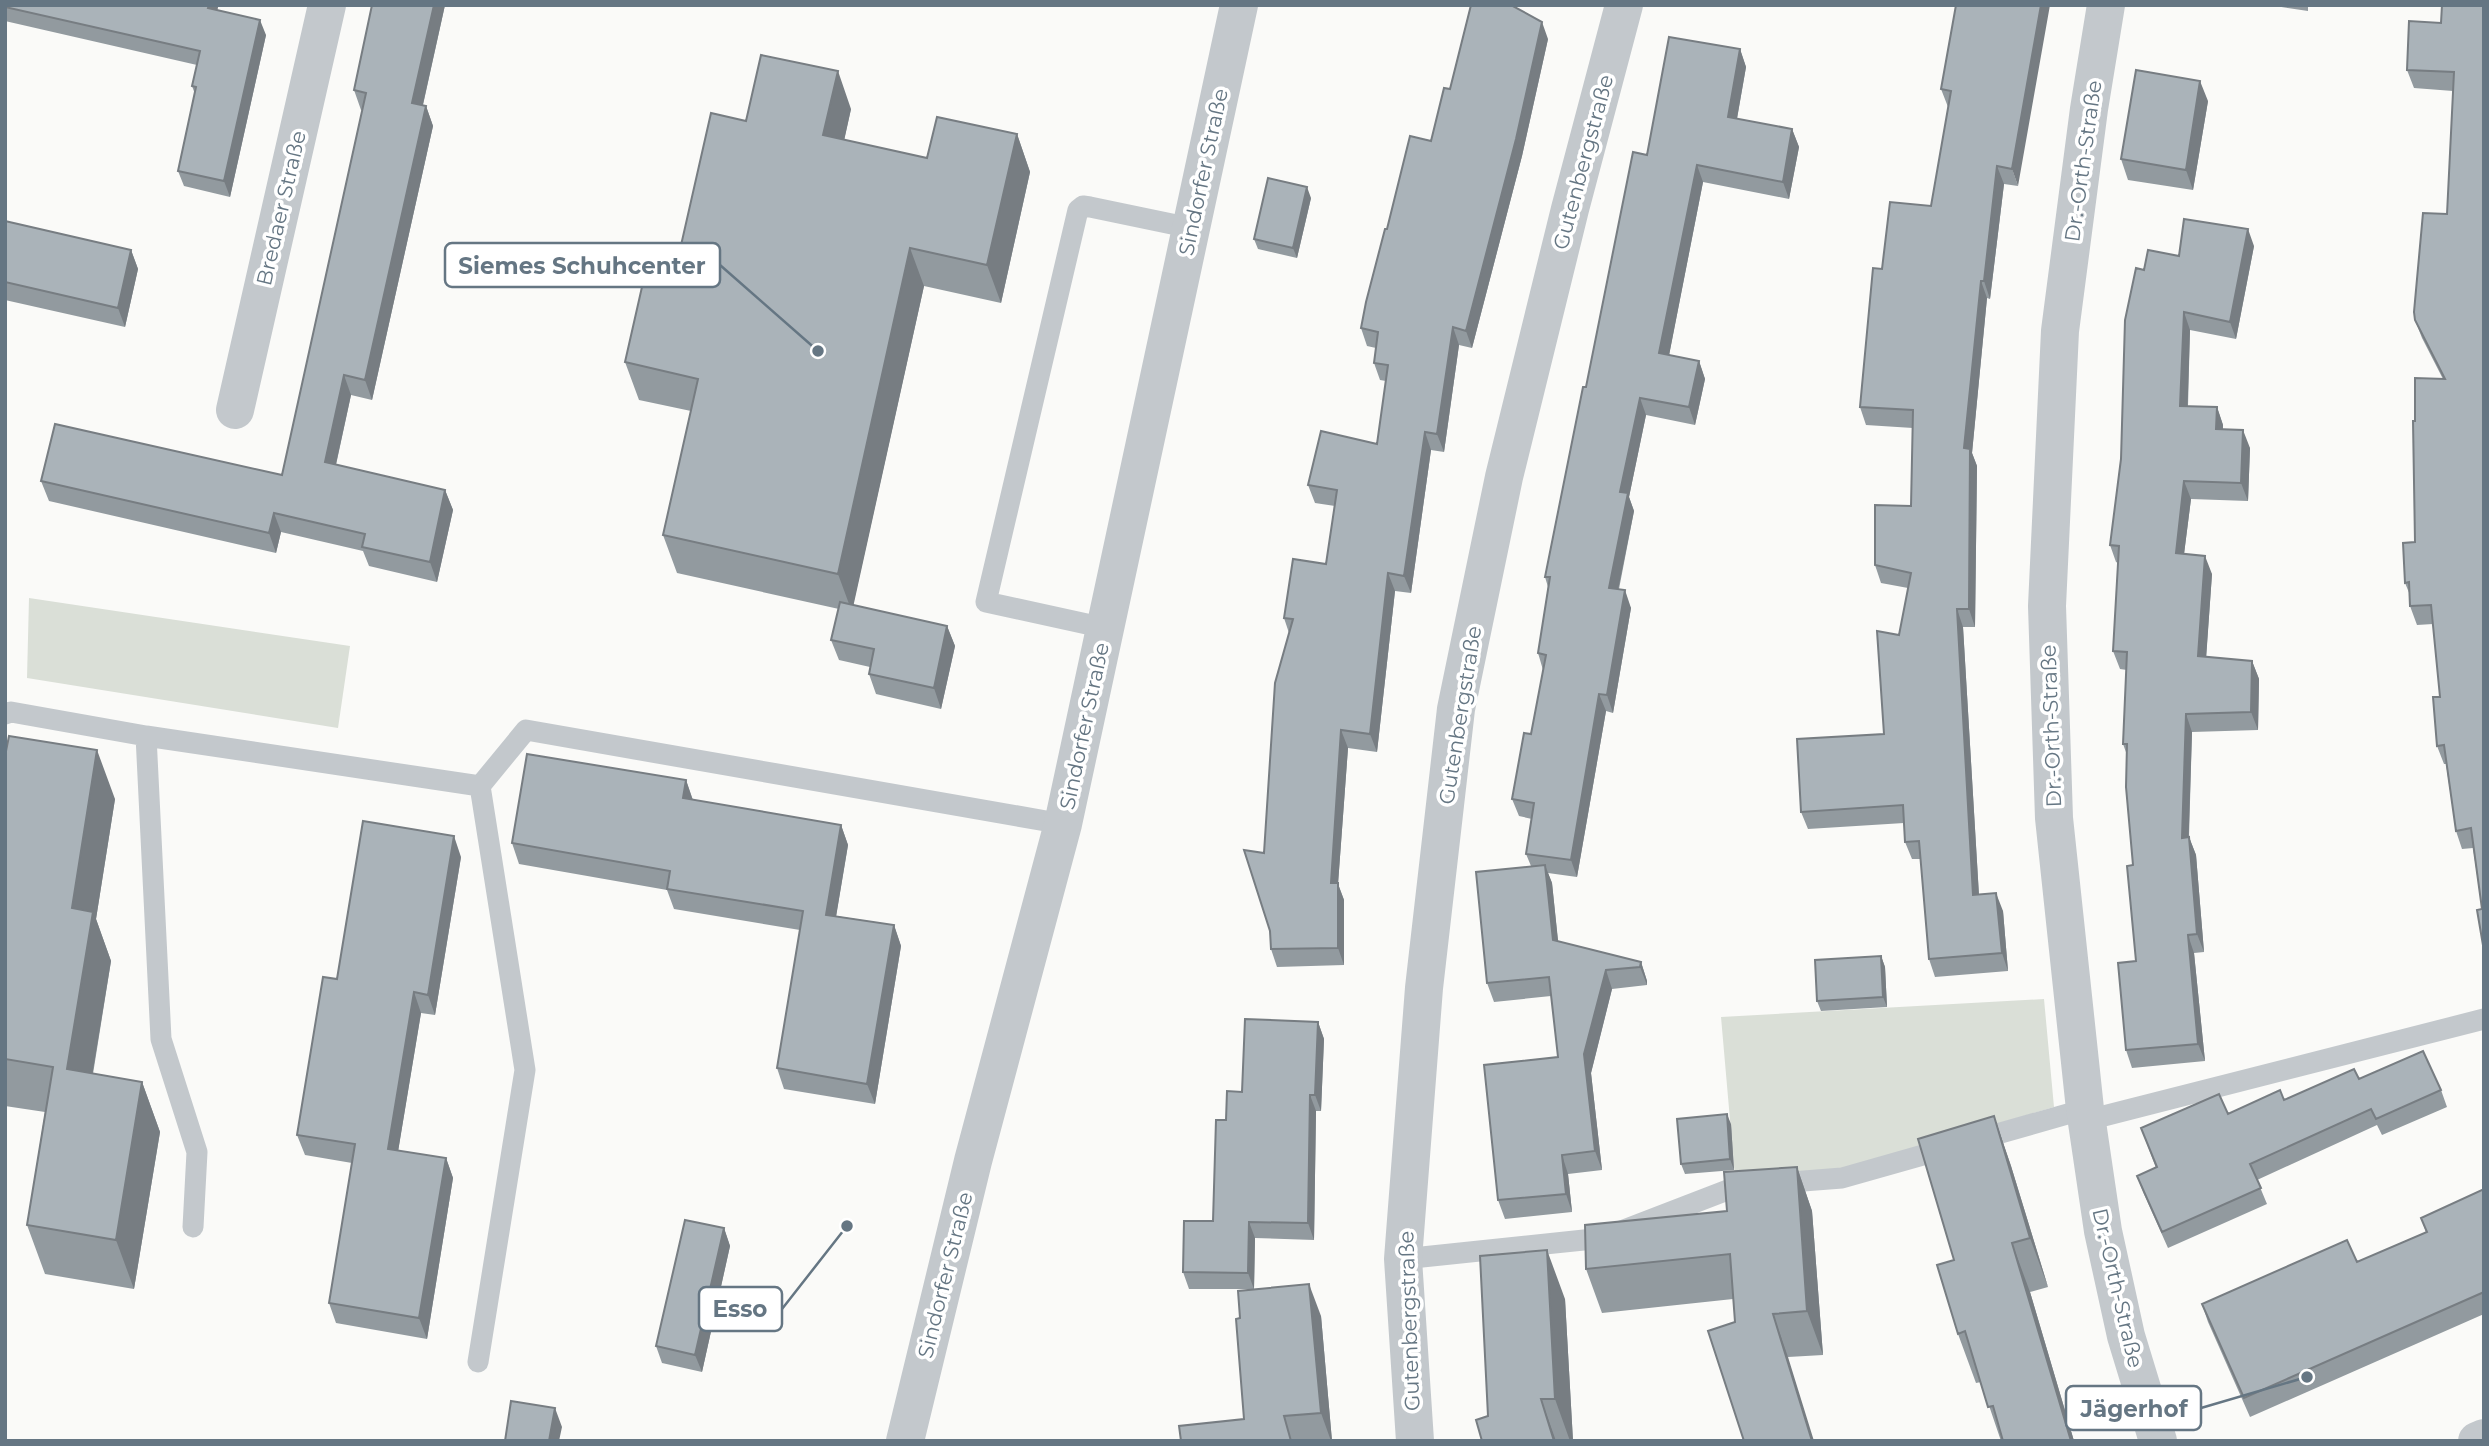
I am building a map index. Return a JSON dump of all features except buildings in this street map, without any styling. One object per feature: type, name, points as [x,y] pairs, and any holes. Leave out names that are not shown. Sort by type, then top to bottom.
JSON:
[{"type":"street","name":"Bredaer Straße","points":[[235,410],[327,5]]},
{"type":"street","name":"Sindorfer Straße","points":[[905,1441],[973,1161],[1063,824],[1239,5]]},
{"type":"street","name":"Gutenbergstraße","points":[[1415,1441],[1403,1259],[1424,988],[1456,709],[1504,477],[1624,5]]},
{"type":"street","name":"Dr.-Orth-Straße","points":[[2106,5],[2089,109],[2060,331],[2047,606],[2054,818],[2086,1115],[2102,1231],[2126,1336],[2158,1441]]},
{"type":"street","points":[[2477,1441],[2484,1438]]},
{"type":"lane","points":[[1105,628],[986,602],[1078,210],[1083,206],[1090,206],[1191,228]]},
{"type":"lane","points":[[5,714],[11,712],[146,736],[480,786]]},
{"type":"lane","points":[[478,1362],[525,1070],[480,786],[526,730],[1063,824]]},
{"type":"lane","points":[[146,736],[160,1039],[197,1152],[193,1227]]},
{"type":"lane","points":[[1403,1259],[1603,1238],[1738,1186],[1842,1178],[2086,1115],[2484,1019]]},
{"type":"shaded area","points":[[29,598],[350,646],[338,728],[27,678]]},
{"type":"shaded area","points":[[2044,999],[2054,1107],[1844,1169],[1735,1177],[1721,1017]]},
{"type":"place","name":"Siemes Schuhcenter","points":[[818,351]]},
{"type":"place","name":"Esso","points":[[847,1226]]},
{"type":"place","name":"Jägerhof","points":[[2307,1377]]}]
